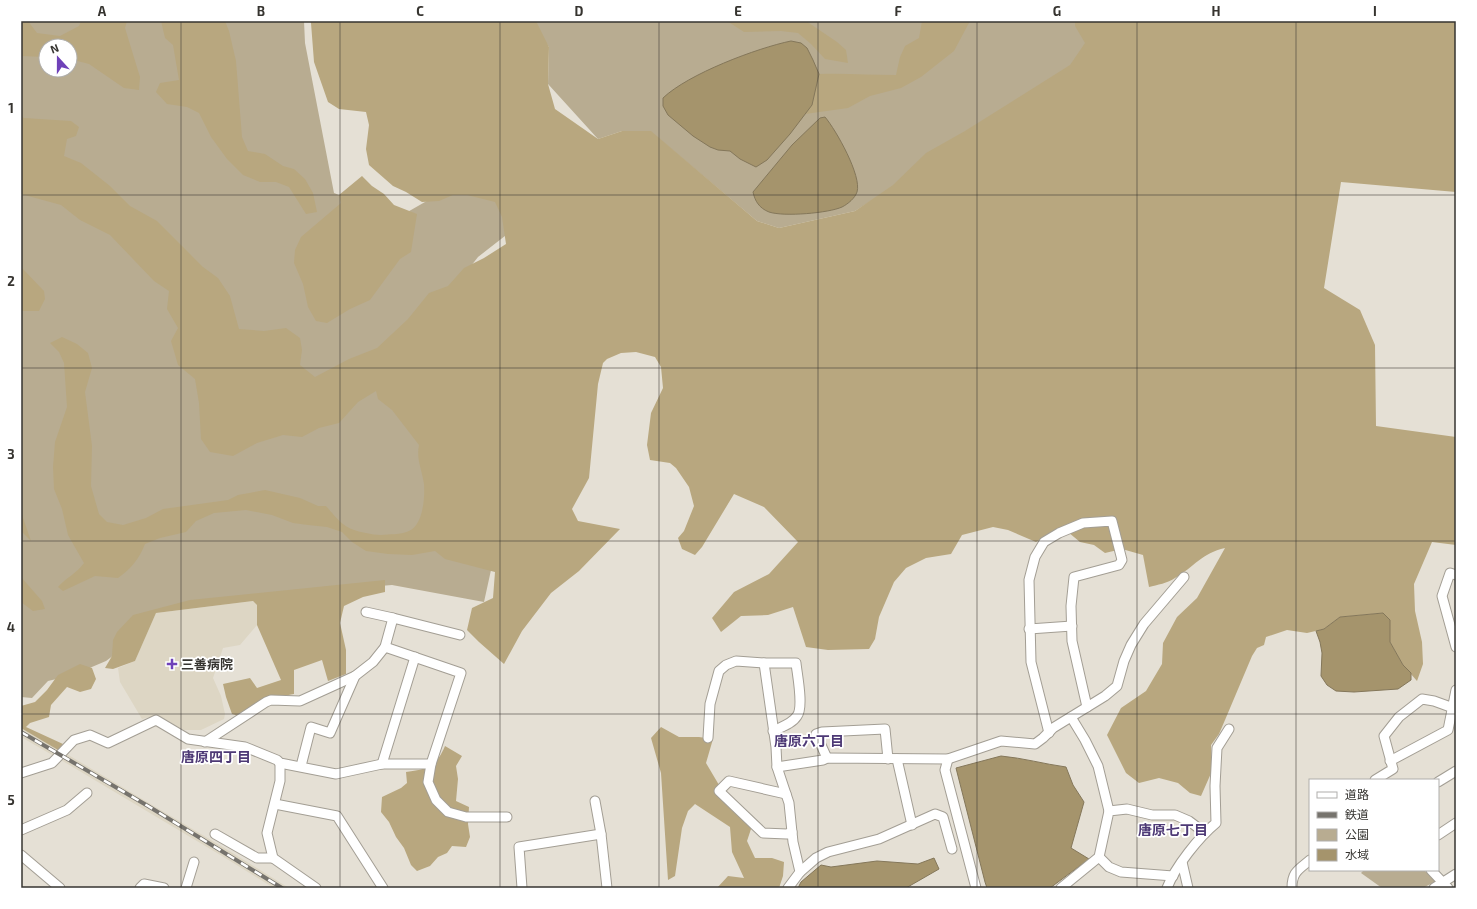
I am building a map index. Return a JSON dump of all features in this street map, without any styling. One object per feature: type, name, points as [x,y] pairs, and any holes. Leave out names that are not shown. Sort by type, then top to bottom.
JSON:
[{"type":"street","points":[[1049,733],[1031,662],[1029,580],[1035,557],[1044,542],[1059,533],[1083,523],[1112,521],[1122,560],[1121,563],[1119,565],[1074,577],[1071,606],[1072,641],[1087,707]]},
{"type":"street","points":[[1456,575],[1450,573],[1442,596],[1452,621],[1456,647]]},
{"type":"street","points":[[777,767],[823,760],[827,758],[948,759],[1001,741],[1034,744],[1049,733],[1053,728],[1117,686],[1124,661],[1141,629],[1184,577]]},
{"type":"street","points":[[366,612],[460,635]]},
{"type":"street","points":[[205,742],[266,702],[271,700],[300,701],[355,676],[373,662],[385,647],[394,618]]},
{"type":"street","points":[[1029,629],[1072,626]]},
{"type":"street","points":[[385,647],[461,673],[431,764],[428,782],[436,800],[448,812],[466,816],[508,817]]},
{"type":"street","points":[[382,764],[415,657]]},
{"type":"street","points":[[708,738],[710,704],[720,671],[726,665],[736,661],[764,663],[796,662],[800,708],[798,716],[790,724],[773,731]]},
{"type":"street","points":[[764,663],[776,747],[777,767],[789,803],[792,832],[800,872]]},
{"type":"street","points":[[301,766],[311,727],[330,733],[355,676]]},
{"type":"street","points":[[1390,761],[1448,730],[1454,709],[1456,690]]},
{"type":"street","points":[[1377,779],[1392,769],[1384,736],[1399,717],[1422,700],[1434,701],[1454,709]]},
{"type":"street","points":[[1065,887],[1099,856],[1109,811],[1098,766],[1071,717]]},
{"type":"street","points":[[21,772],[52,762],[74,740],[90,735],[108,743],[156,720],[188,739],[245,747],[277,760],[280,763],[336,774],[382,764],[431,764]]},
{"type":"street","points":[[1167,888],[1182,862],[1205,832],[1216,823],[1214,786],[1217,748],[1230,728]]},
{"type":"street","points":[[827,758],[816,734],[822,732],[885,729],[892,759],[912,825]]},
{"type":"street","points":[[948,759],[945,770],[976,888]]},
{"type":"street","points":[[273,858],[267,833],[280,781],[280,763]]},
{"type":"street","points":[[1439,781],[1456,771]]},
{"type":"street","points":[[786,794],[729,781],[719,791],[763,833],[786,834],[792,832]]},
{"type":"street","points":[[21,830],[67,810],[87,792]]},
{"type":"street","points":[[595,801],[601,834],[607,888]]},
{"type":"street","points":[[275,804],[337,816],[384,888]]},
{"type":"street","points":[[1109,811],[1127,810],[1152,815],[1175,815],[1189,821],[1205,832]]},
{"type":"street","points":[[788,888],[800,872],[816,858],[879,839],[935,814],[943,817],[952,849]]},
{"type":"street","points":[[1439,834],[1456,824]]},
{"type":"street","points":[[215,834],[257,858],[273,858],[316,888]]},
{"type":"street","points":[[522,888],[519,847],[601,834]]},
{"type":"street","points":[[21,855],[60,888]]},
{"type":"street","points":[[1099,856],[1109,867],[1121,872],[1173,876]]},
{"type":"street","points":[[1292,888],[1292,879],[1295,872],[1309,861]]},
{"type":"street","points":[[186,888],[194,862]]},
{"type":"street","points":[[1182,862],[1188,888]]},
{"type":"street","points":[[1432,871],[1445,885]]},
{"type":"street","points":[[1434,888],[1445,885],[1456,874]]},
{"type":"street","points":[[140,888],[144,884],[164,888]]},
{"type":"shaded area","points":[[21,21],[28,21],[37,33],[60,36],[79,26],[81,21],[127,21],[125,28],[140,77],[139,90],[124,88],[89,64],[78,61],[78,38],[38,38],[38,57],[21,56]]},
{"type":"shaded area","points":[[161,21],[225,21],[229,31],[236,61],[242,137],[248,151],[265,154],[283,166],[294,169],[305,179],[313,193],[317,212],[306,214],[289,187],[276,182],[260,182],[243,175],[227,159],[211,137],[199,113],[187,107],[167,104],[156,92],[160,83],[179,80],[173,45],[165,38]]},
{"type":"shaded area","points":[[310,21],[536,21],[549,47],[548,84],[555,109],[598,139],[622,131],[651,131],[757,221],[779,228],[855,211],[893,185],[926,153],[965,131],[1070,65],[1085,43],[1075,26],[1075,21],[1456,21],[1456,192],[1341,182],[1324,288],[1360,310],[1375,345],[1376,426],[1456,437],[1456,545],[1432,542],[1414,584],[1415,611],[1422,642],[1423,664],[1417,681],[1403,665],[1390,642],[1390,620],[1382,613],[1340,617],[1324,629],[1307,633],[1287,630],[1266,637],[1264,645],[1257,648],[1252,656],[1219,734],[1211,745],[1212,771],[1201,796],[1190,793],[1178,783],[1159,778],[1139,783],[1126,773],[1107,735],[1121,708],[1146,691],[1162,664],[1163,643],[1177,617],[1197,598],[1225,548],[1210,553],[1172,580],[1149,587],[1143,555],[1122,549],[1105,553],[1094,545],[1080,542],[1062,527],[1036,542],[1008,530],[993,527],[962,535],[951,554],[926,558],[906,568],[894,582],[879,617],[875,639],[869,649],[828,650],[806,647],[793,607],[768,615],[741,616],[721,632],[712,618],[734,592],[769,574],[798,542],[764,507],[734,494],[702,547],[695,555],[682,549],[678,538],[684,531],[694,506],[689,487],[676,468],[670,463],[650,460],[647,445],[651,413],[663,388],[661,367],[655,357],[636,352],[621,353],[607,359],[603,363],[598,384],[589,478],[572,509],[578,521],[620,529],[579,571],[551,593],[522,631],[504,664],[467,630],[472,608],[493,598],[495,572],[445,559],[435,551],[412,555],[366,551],[352,542],[342,532],[327,527],[293,523],[272,515],[246,510],[214,513],[196,521],[186,532],[160,538],[145,544],[134,563],[118,578],[95,576],[63,591],[58,587],[84,563],[68,535],[62,509],[54,489],[53,467],[55,442],[67,407],[64,363],[59,352],[50,343],[62,337],[77,344],[88,353],[92,368],[85,392],[92,446],[91,486],[99,514],[107,522],[123,525],[146,518],[163,509],[228,500],[238,495],[265,490],[300,498],[318,506],[326,506],[339,521],[347,527],[372,534],[399,534],[409,531],[414,528],[420,517],[423,503],[424,484],[419,460],[419,445],[392,410],[378,399],[376,391],[358,402],[339,423],[319,428],[302,437],[283,435],[257,443],[233,456],[210,452],[201,439],[199,403],[195,379],[178,365],[171,341],[178,328],[167,309],[169,291],[154,281],[110,235],[80,220],[61,205],[21,194],[21,116],[24,118],[71,121],[79,127],[76,136],[67,139],[64,156],[81,163],[110,186],[130,206],[157,221],[203,267],[218,278],[230,296],[239,329],[264,331],[286,328],[300,338],[302,350],[300,365],[315,377],[349,359],[377,348],[408,319],[429,293],[448,286],[464,268],[484,258],[506,244],[502,217],[495,202],[467,195],[453,195],[439,201],[422,202],[393,186],[369,165],[366,149],[369,125],[366,112],[339,109],[328,102],[314,62]]},
{"type":"shaded area","points":[[727,21],[806,21],[846,50],[848,63],[825,59],[798,33],[781,31],[744,32]]},
{"type":"shaded area","points":[[922,21],[970,21],[954,51],[921,77],[901,88],[870,96],[848,108],[805,114],[812,105],[819,74],[896,75],[900,57],[905,46],[919,38]]},
{"type":"shaded area","points":[[362,176],[372,186],[384,194],[394,205],[417,214],[411,252],[400,259],[370,300],[350,309],[327,323],[316,321],[308,307],[303,284],[294,263],[295,250],[301,237],[341,203],[339,195]]},
{"type":"shaded area","points":[[21,267],[44,291],[45,299],[39,311],[21,311]]},
{"type":"shaded area","points":[[21,512],[31,541],[21,531]]},
{"type":"shaded area","points":[[21,577],[42,601],[45,609],[33,611],[21,602]]},
{"type":"shaded area","points":[[385,580],[385,592],[363,597],[344,606],[340,623],[346,650],[346,674],[328,681],[322,660],[294,670],[294,694],[283,696],[239,716],[232,714],[223,684],[250,678],[257,688],[281,680],[257,625],[257,605],[253,601],[156,613],[135,661],[113,669],[105,668],[112,656],[113,640],[117,632],[133,615],[190,600]]},
{"type":"shaded area","name":"三善病院","points":[[253,601],[257,605],[257,625],[240,645],[223,648],[213,678],[221,696],[225,714],[224,719],[201,730],[184,730],[157,715],[142,719],[120,682],[118,668],[135,661],[156,613]]},
{"type":"shaded area","points":[[80,664],[92,668],[96,679],[91,689],[80,692],[67,687],[51,705],[49,717],[30,723],[26,727],[63,744],[58,750],[21,728],[21,706],[35,702],[47,690],[58,675]]},
{"type":"shaded area","points":[[661,727],[679,737],[713,739],[706,763],[732,807],[746,813],[751,829],[747,841],[755,858],[772,858],[784,862],[783,876],[779,888],[717,888],[728,876],[744,878],[732,852],[730,827],[695,804],[688,811],[682,828],[675,876],[668,880],[661,773],[651,738]]},
{"type":"shaded area","points":[[21,728],[58,750],[54,756],[21,737]]},
{"type":"shaded area","points":[[445,746],[462,756],[456,766],[458,779],[456,801],[469,807],[468,824],[470,837],[466,847],[452,846],[447,853],[438,857],[430,866],[417,871],[411,865],[404,848],[396,837],[389,822],[381,812],[382,797],[401,788],[407,783],[406,772],[420,770],[435,763]]},
{"type":"shaded area","points":[[65,753],[289,888],[274,888],[61,760]]},
{"type":"green space","points":[[21,21],[304,21],[305,43],[334,193],[397,218],[453,186],[493,178],[524,221],[478,257],[457,284],[443,397],[491,570],[484,602],[392,585],[330,590],[155,610],[114,655],[106,661],[73,675],[48,681],[32,698],[21,697]]},
{"type":"green space","points":[[530,21],[1086,21],[1099,56],[855,211],[779,228],[757,221],[651,132],[622,131],[598,139],[548,84],[549,47]]},
{"type":"green space","points":[[1363,871],[1425,871],[1436,881],[1423,888],[1382,888],[1361,873]]},
{"type":"water","points":[[791,41],[801,43],[807,48],[819,74],[812,105],[790,134],[767,160],[756,167],[740,159],[730,151],[718,150],[710,147],[693,136],[668,115],[663,106],[663,98],[674,89],[706,71],[760,49]]},
{"type":"water","points":[[825,117],[847,153],[856,175],[858,185],[855,196],[849,203],[842,207],[817,213],[785,214],[769,212],[760,206],[756,201],[753,192],[792,145],[820,118]]},
{"type":"water","points":[[1383,613],[1390,620],[1390,642],[1403,665],[1411,673],[1411,680],[1398,689],[1354,692],[1336,691],[1327,685],[1321,676],[1322,653],[1316,631],[1324,629],[1340,617]]},
{"type":"water","points":[[1001,756],[1066,767],[1073,785],[1084,802],[1071,848],[1089,859],[1050,888],[987,888],[956,768]]},
{"type":"water","points":[[934,858],[939,869],[906,888],[798,888],[801,882],[821,865],[831,867],[877,861],[918,864]]},
{"type":"railway","points":[[21,732],[148,806],[282,888]]},
{"type":"place","name":"三善病院","points":[[172,664]]},
{"type":"district","name":"唐原六丁目","points":[[809,740]]},
{"type":"district","name":"唐原四丁目","points":[[216,756]]},
{"type":"district","name":"唐原七丁目","points":[[1173,829]]}]
